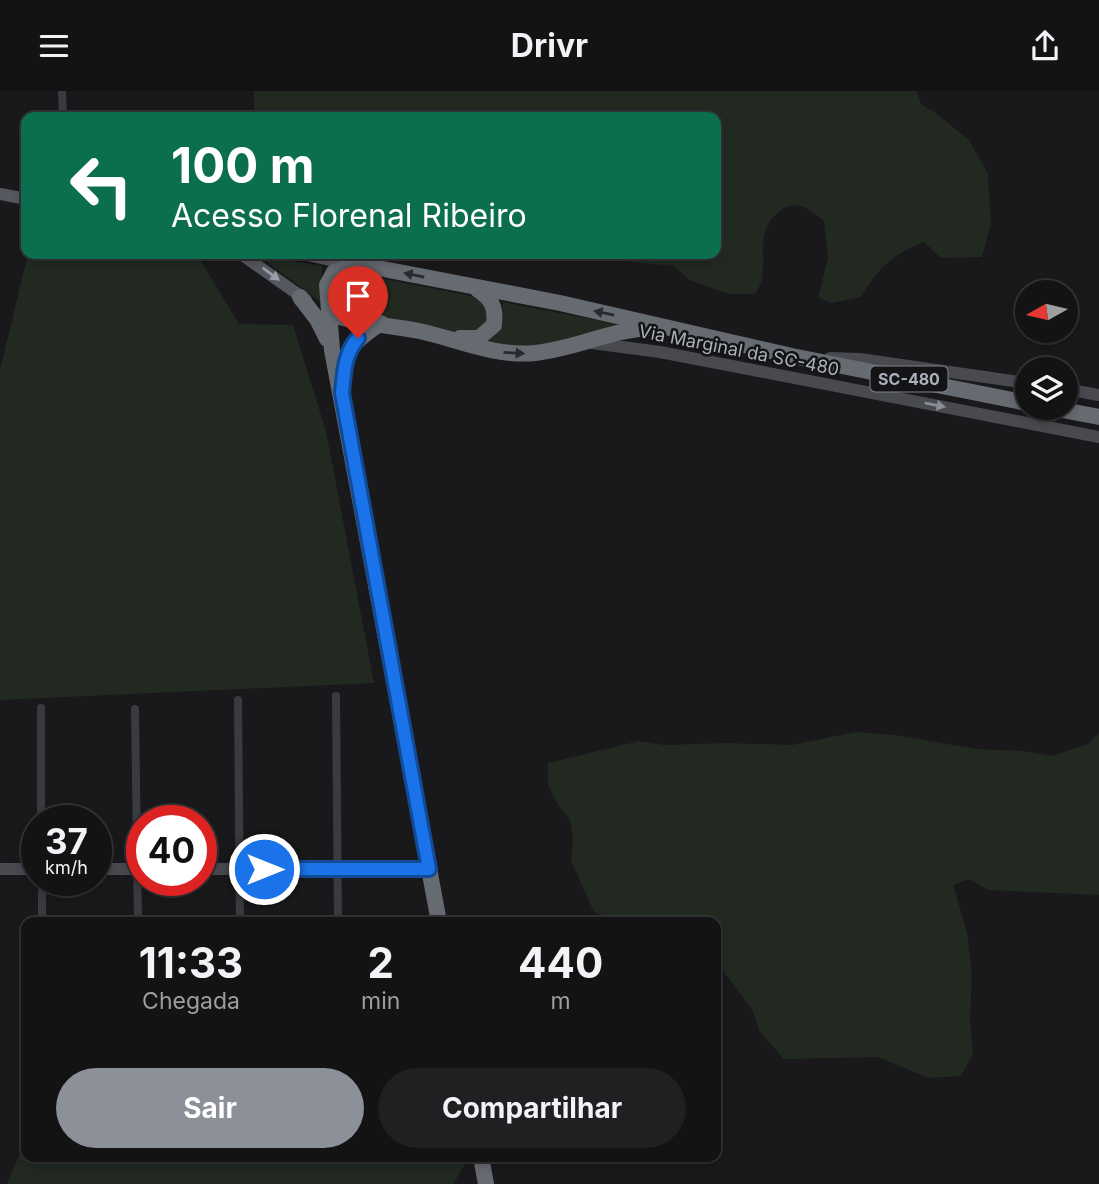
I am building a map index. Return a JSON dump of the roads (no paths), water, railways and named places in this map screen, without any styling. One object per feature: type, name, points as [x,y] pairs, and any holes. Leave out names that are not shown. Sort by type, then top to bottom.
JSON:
[{"type":"highway","points":[[353,265],[334,272],[329,279],[327,294],[332,349],[438,917]]},
{"type":"highway","name":"SC-480","points":[[353,265],[560,303],[792,356],[1015,401]]},
{"type":"highway","points":[[450,338],[479,338],[494,325],[494,304],[488,296],[475,288]]},
{"type":"highway","points":[[300,297],[317,319],[332,349]]},
{"type":"highway","name":"SC-480","points":[[329,314],[349,321],[381,323],[450,338],[492,351],[511,353],[551,351],[631,329],[670,327]]},
{"type":"highway","points":[[342,393],[344,365],[351,346],[381,323]]},
{"type":"highway","points":[[1078,413],[1099,417]]},
{"type":"highway","points":[[482,1162],[486,1184]]},
{"type":"main road","points":[[0,194],[21,198]]},
{"type":"main road","name":"SC-480","points":[[250,259],[300,297],[329,314]]},
{"type":"main road","name":"SC-480","points":[[326,259],[353,265]]},
{"type":"main road","name":"Via Marginal da SC-480","points":[[578,344],[599,343],[660,352],[1099,437]]},
{"type":"main road","points":[[792,356],[860,359],[1015,381]]},
{"type":"main road","points":[[1078,391],[1099,395]]},
{"type":"main road","points":[[0,869],[21,869]]},
{"type":"main road","points":[[217,869],[429,869]]},
{"type":"street","points":[[62,91],[63,112]]},
{"type":"street","points":[[336,696],[338,917]]},
{"type":"street","points":[[238,700],[240,917]]},
{"type":"street","points":[[41,708],[41,805]]},
{"type":"street","points":[[135,709],[137,805]]},
{"type":"street","points":[[42,896],[42,917]]},
{"type":"street","points":[[138,896],[138,917]]}]
